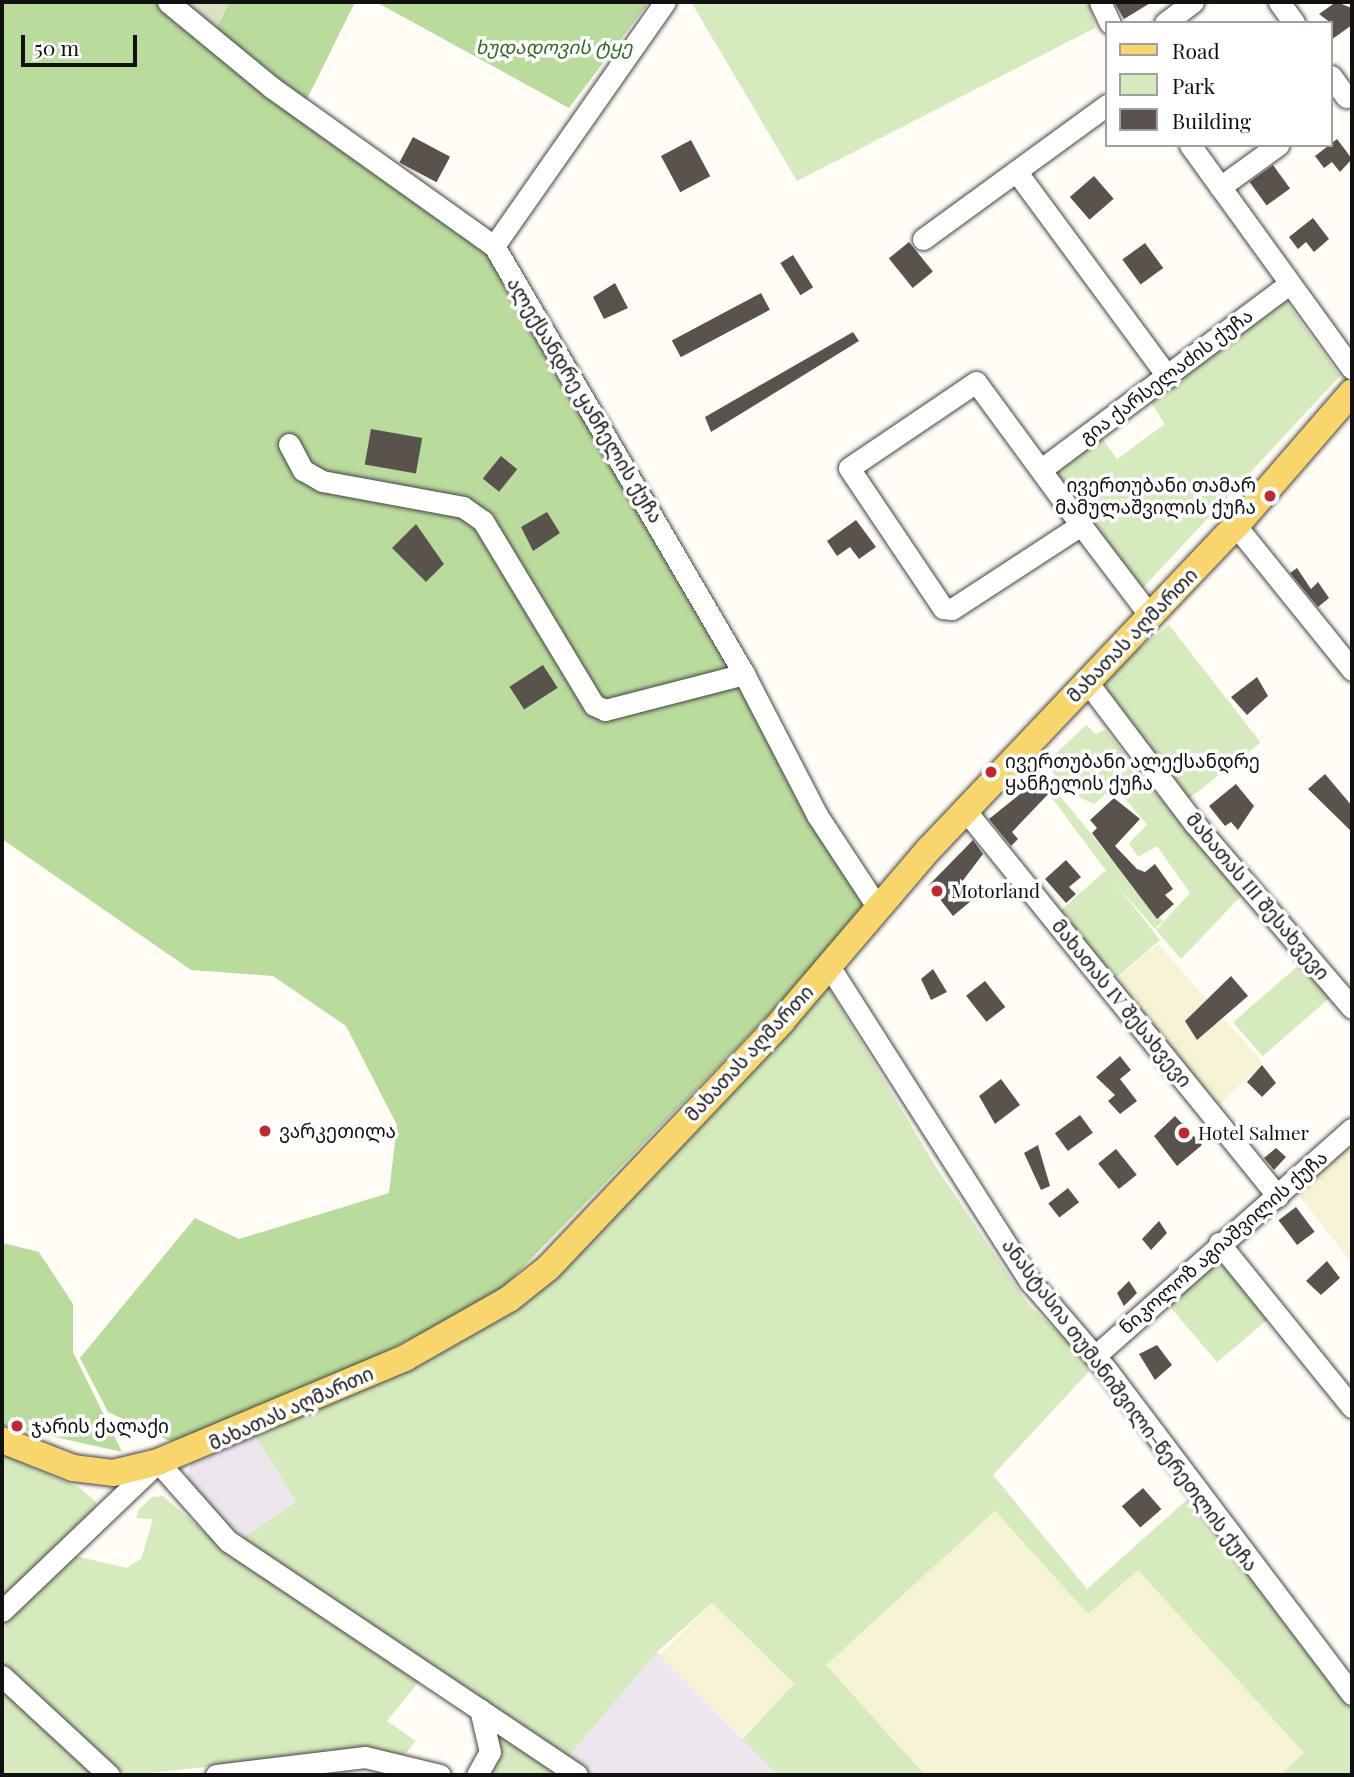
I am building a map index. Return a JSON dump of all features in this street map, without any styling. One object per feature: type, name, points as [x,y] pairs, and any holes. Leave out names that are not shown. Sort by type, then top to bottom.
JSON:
[{"type":"main road","name":"მახათას აღმართი","points":[[2,1440],[73,1468],[113,1473],[158,1462],[405,1358],[509,1299],[548,1268],[829,966],[965,810],[1236,526],[1352,392]]},
{"type":"street","name":"ალექსანდრე ყანჩელის ქუჩა","points":[[168,2],[271,87],[494,246],[744,674],[817,815],[878,908]]},
{"type":"street","points":[[494,246],[665,2]]},
{"type":"street","points":[[1100,2],[1109,21]]},
{"type":"street","points":[[1168,21],[1193,2]]},
{"type":"street","points":[[1279,2],[1293,21]]},
{"type":"street","points":[[1333,80],[1343,99]]},
{"type":"street","points":[[923,239],[1106,106]]},
{"type":"street","points":[[1191,147],[1352,369]]},
{"type":"street","points":[[1220,187],[1275,147]]},
{"type":"street","points":[[1016,171],[1168,377]]},
{"type":"street","name":"გია ქარსელაძის ქუჩა","points":[[1043,468],[1289,284]]},
{"type":"street","points":[[1081,525],[952,609],[943,608],[849,468],[976,382],[1043,468],[1081,525],[1151,617]]},
{"type":"street","points":[[289,444],[303,470],[322,481],[463,508],[483,521],[594,705],[605,710],[744,674]]},
{"type":"street","points":[[1236,526],[1352,670]]},
{"type":"street","name":"მახათას III შესახვევი","points":[[1088,683],[1194,823],[1352,1008]]},
{"type":"street","name":"მახათას IV შესახვევი","points":[[965,810],[1278,1196]]},
{"type":"street","name":"ანასტასია თუმანიშვილი-წერეთლის ქუჩა","points":[[829,966],[1030,1281],[1095,1356],[1352,1695]]},
{"type":"street","name":"ნიკოლოზ აგიაშვილის ქუჩა","points":[[1095,1356],[1219,1243],[1350,1136]]},
{"type":"street","points":[[1219,1243],[1352,1407]]},
{"type":"street","points":[[2,1611],[158,1462],[228,1541],[577,1775]]},
{"type":"street","points":[[2,1676],[109,1775]]},
{"type":"street","points":[[477,1775],[490,1752],[480,1709]]},
{"type":"street","points":[[216,1775],[365,1756],[440,1775]]},
{"type":"shaded area","points":[[1158,944],[1263,1063],[1216,1108],[1116,979]]},
{"type":"shaded area","points":[[1347,1147],[1352,1153],[1352,1263],[1296,1192]]},
{"type":"shaded area","points":[[255,1435],[296,1502],[239,1540],[188,1482],[188,1473],[191,1461]]},
{"type":"shaded area","points":[[995,1511],[1088,1614],[1138,1569],[1304,1753],[1280,1775],[925,1775],[826,1665]]},
{"type":"shaded area","points":[[712,1603],[794,1685],[742,1737],[660,1655]]},
{"type":"shaded area","points":[[657,1652],[778,1775],[589,1775],[566,1760]]},
{"type":"green space","points":[[2,2],[157,2],[274,97],[504,257],[880,900],[495,1296],[261,1415],[170,1441],[108,1412],[80,1358],[195,1218],[239,1239],[389,1193],[397,1125],[346,1026],[273,976],[191,970],[2,839]]},
{"type":"green space","points":[[183,2],[229,2],[216,29]]},
{"type":"green space","points":[[229,2],[355,2],[306,101],[216,29]]},
{"type":"green space","name":"ხუდადოვის ტყე","points":[[376,2],[649,2],[569,108]]},
{"type":"green space","points":[[691,2],[1089,2],[1095,28],[797,181]]},
{"type":"green space","points":[[1284,299],[1340,376],[1140,591],[1051,471],[1098,433],[1117,459],[1165,424],[1147,397]]},
{"type":"green space","points":[[1169,625],[1261,742],[1184,802],[1093,685]]},
{"type":"green space","points":[[1086,725],[1096,734],[1105,730],[1241,896],[1181,959],[1156,930],[1190,893],[1157,846],[1138,857],[1129,843],[1147,825],[1115,786],[1094,804],[1070,793],[1045,764]]},
{"type":"green space","points":[[1055,790],[1163,921],[1155,929],[1116,884],[1160,940],[1116,978],[1060,911],[1105,871],[1110,876],[1049,794]]},
{"type":"green space","points":[[1307,958],[1337,992],[1263,1056],[1233,1022]]},
{"type":"green space","points":[[824,980],[936,1167],[1028,1304],[1094,1366],[993,1475],[1087,1589],[1189,1498],[1352,1707],[1352,1775],[1280,1775],[1304,1753],[1138,1570],[1088,1614],[995,1511],[826,1665],[925,1775],[778,1775],[742,1739],[794,1684],[712,1603],[657,1652],[566,1760],[239,1540],[296,1502],[255,1435],[421,1362],[515,1310]]},
{"type":"green space","points":[[2,1230],[3,1243],[39,1252],[73,1304],[73,1352],[122,1452],[2,1425]]},
{"type":"green space","points":[[1220,1254],[1272,1316],[1217,1362],[1165,1300]]},
{"type":"green space","points":[[2,1454],[80,1488],[96,1502],[95,1512],[2,1600]]},
{"type":"green space","points":[[163,1496],[223,1548],[421,1679],[387,1721],[416,1741],[404,1755],[371,1749],[131,1775],[115,1769],[5,1671],[2,1621],[76,1556],[126,1568],[141,1559],[153,1519],[136,1518],[139,1509],[152,1497]]},
{"type":"green space","points":[[2,1691],[99,1775],[2,1775]]},
{"type":"green space","points":[[497,1728],[566,1775],[491,1775]]},
{"type":"building","points":[[1114,2],[1152,2],[1124,19]]},
{"type":"building","points":[[1336,2],[1352,8],[1352,25],[1333,39],[1333,21],[1319,14]]},
{"type":"building","points":[[413,137],[450,157],[436,182],[399,163]]},
{"type":"building","points":[[1337,139],[1352,159],[1340,172],[1332,162],[1324,168],[1315,156],[1327,147],[1333,147],[1333,142]]},
{"type":"building","points":[[691,140],[710,176],[680,192],[661,156]]},
{"type":"building","points":[[1273,165],[1290,188],[1267,206],[1250,182]]},
{"type":"building","points":[[1094,176],[1114,199],[1090,220],[1070,197]]},
{"type":"building","points":[[1313,218],[1329,239],[1314,252],[1306,242],[1298,249],[1289,237]]},
{"type":"building","points":[[909,242],[933,272],[913,288],[889,258]]},
{"type":"building","points":[[1145,243],[1163,268],[1141,285],[1122,259]]},
{"type":"building","points":[[793,255],[813,287],[800,295],[780,263]]},
{"type":"building","points":[[615,283],[628,308],[604,319],[593,297]]},
{"type":"building","points":[[761,293],[770,310],[681,357],[672,340]]},
{"type":"building","points":[[853,332],[859,341],[711,432],[705,417]]},
{"type":"building","points":[[371,429],[422,438],[416,473],[365,464]]},
{"type":"building","points":[[501,456],[517,469],[499,492],[483,479]]},
{"type":"building","points":[[547,512],[560,533],[533,551],[521,527]]},
{"type":"building","points":[[856,520],[876,547],[859,559],[850,547],[837,556],[827,541]]},
{"type":"building","points":[[416,524],[444,564],[426,582],[392,548]]},
{"type":"building","points":[[1297,568],[1311,589],[1318,582],[1329,598],[1318,607],[1290,573]]},
{"type":"building","points":[[543,665],[558,688],[524,709],[509,687]]},
{"type":"building","points":[[1257,677],[1268,696],[1247,715],[1231,697]]},
{"type":"building","points":[[1045,774],[1055,787],[1012,832],[1018,839],[1011,846],[989,819]]},
{"type":"building","points":[[1325,774],[1352,806],[1352,832],[1308,789]]},
{"type":"building","points":[[1236,784],[1254,806],[1238,830],[1231,822],[1225,826],[1209,806]]},
{"type":"building","points":[[1114,798],[1140,819],[1115,846],[1137,869],[1145,872],[1155,864],[1173,889],[1165,895],[1174,904],[1157,919],[1092,833],[1097,828],[1090,820]]},
{"type":"building","points":[[973,840],[983,854],[958,887],[971,901],[953,916],[929,885]]},
{"type":"building","points":[[1066,860],[1081,877],[1069,887],[1076,894],[1066,903],[1045,879]]},
{"type":"building","points":[[933,969],[947,992],[931,1000],[921,979]]},
{"type":"building","points":[[1231,976],[1248,996],[1197,1040],[1185,1021]]},
{"type":"building","points":[[985,981],[1005,1007],[986,1022],[966,996]]},
{"type":"building","points":[[1120,1056],[1131,1070],[1120,1079],[1137,1101],[1120,1114],[1108,1101],[1115,1095],[1096,1077]]},
{"type":"building","points":[[1262,1065],[1276,1083],[1262,1097],[1247,1082]]},
{"type":"building","points":[[1001,1079],[1020,1105],[995,1124],[979,1096]]},
{"type":"building","points":[[1080,1115],[1093,1133],[1068,1151],[1055,1133]]},
{"type":"building","points":[[1175,1116],[1202,1145],[1177,1166],[1154,1136]]},
{"type":"building","points":[[1038,1145],[1050,1186],[1041,1190],[1024,1153]]},
{"type":"building","points":[[1276,1148],[1286,1157],[1274,1170],[1264,1158]]},
{"type":"building","points":[[1116,1149],[1137,1175],[1119,1189],[1098,1163]]},
{"type":"building","points":[[1068,1188],[1079,1202],[1059,1218],[1048,1203]]},
{"type":"building","points":[[1296,1207],[1315,1232],[1297,1245],[1278,1220]]},
{"type":"building","points":[[1159,1221],[1167,1233],[1151,1250],[1142,1239]]},
{"type":"building","points":[[1327,1261],[1340,1278],[1321,1295],[1306,1281]]},
{"type":"building","points":[[1129,1281],[1137,1293],[1124,1306],[1117,1293]]},
{"type":"building","points":[[1157,1345],[1172,1365],[1155,1380],[1139,1354]]},
{"type":"building","points":[[1143,1488],[1161,1509],[1140,1528],[1122,1506]]},
{"type":"place","name":"ივერთუბანი თამარ მამულაშვილის ქუჩა","points":[[1270,496]]},
{"type":"place","name":"ივერთუბანი ალექსანდრე ყანჩელის ქუჩა","points":[[991,772]]},
{"type":"place","name":"Motorland","points":[[937,891]]},
{"type":"place","name":"ვარკეთილა","points":[[265,1131]]},
{"type":"place","name":"Hotel Salmer","points":[[1184,1133]]},
{"type":"place","name":"ჯარის ქალაქი","points":[[17,1426]]}]
